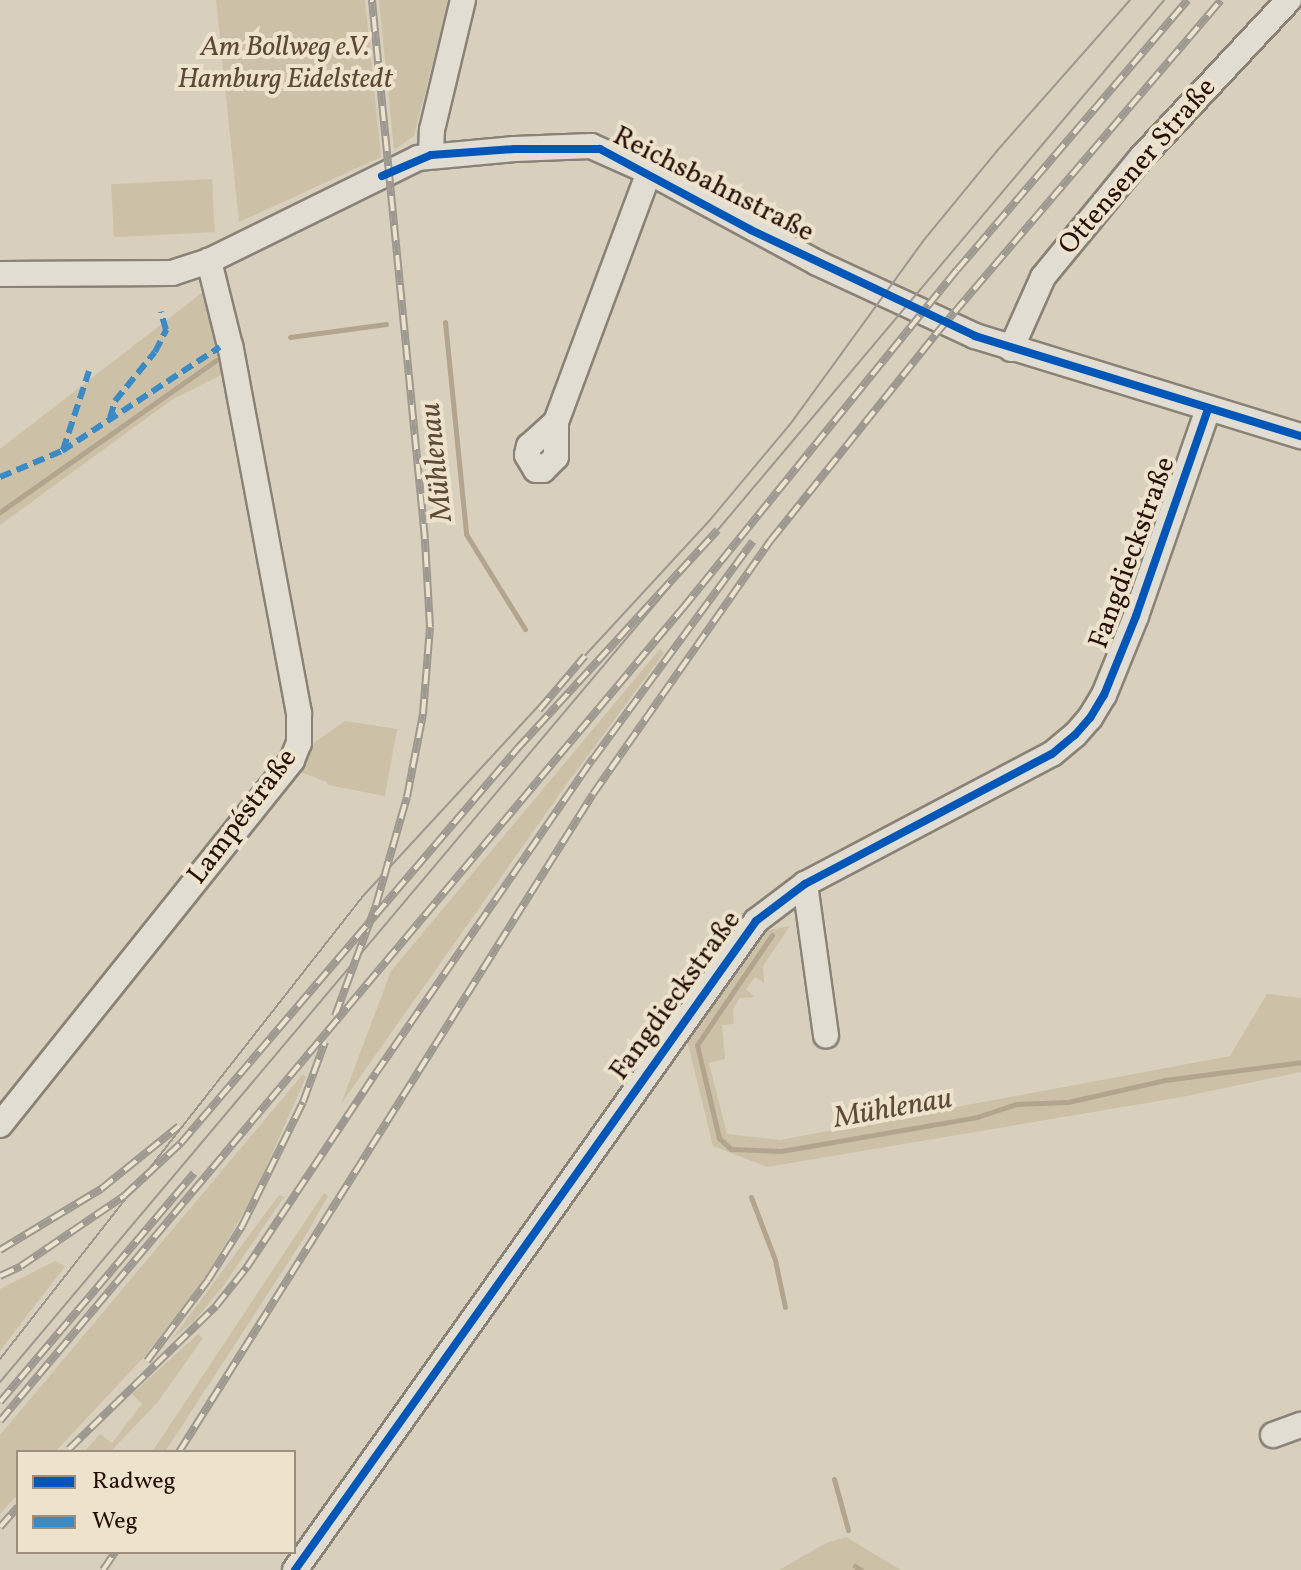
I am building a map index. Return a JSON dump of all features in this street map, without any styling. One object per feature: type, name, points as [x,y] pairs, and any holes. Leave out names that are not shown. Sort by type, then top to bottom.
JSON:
[{"type":"street","points":[[431,155],[432,130],[463,0]]},
{"type":"street","name":"Ottensener Straße","points":[[1011,349],[1043,277],[1140,159],[1289,0]]},
{"type":"street","name":"Reichsbahnstraße","points":[[0,274],[172,273],[209,261],[431,155],[591,146],[649,172],[817,263],[941,322],[1011,349],[1301,436]]},
{"type":"street","name":"Reichsbahnstraße","points":[[556,422],[649,172]]},
{"type":"street","name":"Lampéstraße","points":[[0,1125],[292,760],[299,743],[299,713],[230,346],[209,261]]},
{"type":"street","name":"Fangdieckstraße","points":[[295,1570],[756,921],[805,884],[1052,754],[1075,735],[1104,695],[1118,663],[1208,409]]},
{"type":"street","points":[[805,884],[826,1036]]},
{"type":"street","points":[[1273,1435],[1301,1425]]},
{"type":"green space","name":"Am Bollweg e.V. Hamburg Eidelstedt","points":[[216,0],[365,0],[381,157],[239,222]]},
{"type":"green space","points":[[379,0],[449,0],[414,136],[394,150]]},
{"type":"green space","points":[[212,179],[215,232],[114,237],[111,184]]},
{"type":"green space","points":[[203,292],[209,300],[223,374],[173,399],[0,525],[0,449]]},
{"type":"green space","points":[[660,649],[664,653],[566,785],[341,1104],[391,971]]},
{"type":"green space","points":[[345,721],[397,729],[385,796],[328,785],[300,772],[315,742]]},
{"type":"green space","points":[[790,926],[763,966],[764,983],[755,977],[746,989],[755,997],[740,998],[733,1009],[734,1024],[722,1025],[725,1059],[709,1063],[727,1134],[780,1140],[1230,1056],[1267,994],[1301,998],[1301,1072],[1182,1097],[767,1167],[713,1146],[687,1040],[765,931]]},
{"type":"green space","points":[[303,1074],[306,1077],[252,1199],[201,1284],[144,1357],[57,1450],[16,1450],[16,1496],[0,1514],[0,1435]]},
{"type":"green space","points":[[324,1193],[328,1196],[306,1235],[166,1450],[153,1450]]},
{"type":"green space","points":[[279,1195],[284,1197],[224,1285],[195,1320],[172,1339]]},
{"type":"green space","points":[[55,1261],[65,1266],[0,1351],[0,1289]]},
{"type":"green space","points":[[198,1334],[203,1338],[157,1403],[112,1450],[86,1450],[100,1434],[112,1443],[142,1404],[132,1394]]},
{"type":"green space","points":[[846,1537],[901,1570],[779,1570],[826,1543]]},
{"type":"waterway","name":"Mühlenau","points":[[445,322],[466,534],[525,629]]},
{"type":"waterway","name":"Mühlenau","points":[[290,337],[386,324]]},
{"type":"waterway","name":"Mühlenau","points":[[0,512],[216,360]]},
{"type":"waterway","name":"Mühlenau","points":[[772,935],[697,1045],[719,1138],[731,1149],[781,1151],[977,1117],[1016,1104],[1068,1102],[1165,1080],[1301,1062]]},
{"type":"waterway","points":[[751,1197],[775,1260],[785,1307]]},
{"type":"waterway","points":[[834,1479],[848,1530]]},
{"type":"waterway","points":[[855,1566],[861,1570]]},
{"type":"tram line","points":[[0,1359],[363,896],[709,521],[791,423],[923,241],[996,152],[1130,0]]},
{"type":"tram line","points":[[0,1382],[1164,0]]},
{"type":"railway","points":[[335,1016],[376,905],[407,797],[423,714],[430,627],[425,539],[372,0]]},
{"type":"railway","points":[[0,1421],[683,608],[957,270],[1188,0]]},
{"type":"railway","points":[[180,1450],[593,794],[771,540],[935,335],[1221,0]]},
{"type":"railway","points":[[0,1276],[21,1266],[124,1196],[181,1143],[517,749],[718,530]]},
{"type":"railway","points":[[69,1449],[216,1306],[247,1267],[376,1073],[593,759],[753,541]]},
{"type":"railway","points":[[539,710],[585,656]]},
{"type":"railway","points":[[147,1361],[208,1280],[242,1226],[303,1102],[325,1042]]},
{"type":"railway","points":[[0,1250],[101,1189],[179,1126]]},
{"type":"railway","points":[[0,1402],[194,1173]]},
{"type":"railway","points":[[0,1527],[16,1509]]},
{"type":"railway","points":[[103,1570],[114,1554]]},
{"type":"marked path","points":[[110,418],[115,401],[155,352],[166,330],[161,312]]},
{"type":"marked path","points":[[0,477],[62,451],[220,347]]},
{"type":"marked path","points":[[63,450],[89,371]]},
{"type":"cycle path","points":[[382,176],[431,155],[515,149],[600,149],[751,230],[975,336],[1301,436]]},
{"type":"cycle path","points":[[295,1570],[756,921],[805,884],[1052,754],[1090,718],[1104,695],[1136,616],[1208,409]]}]
